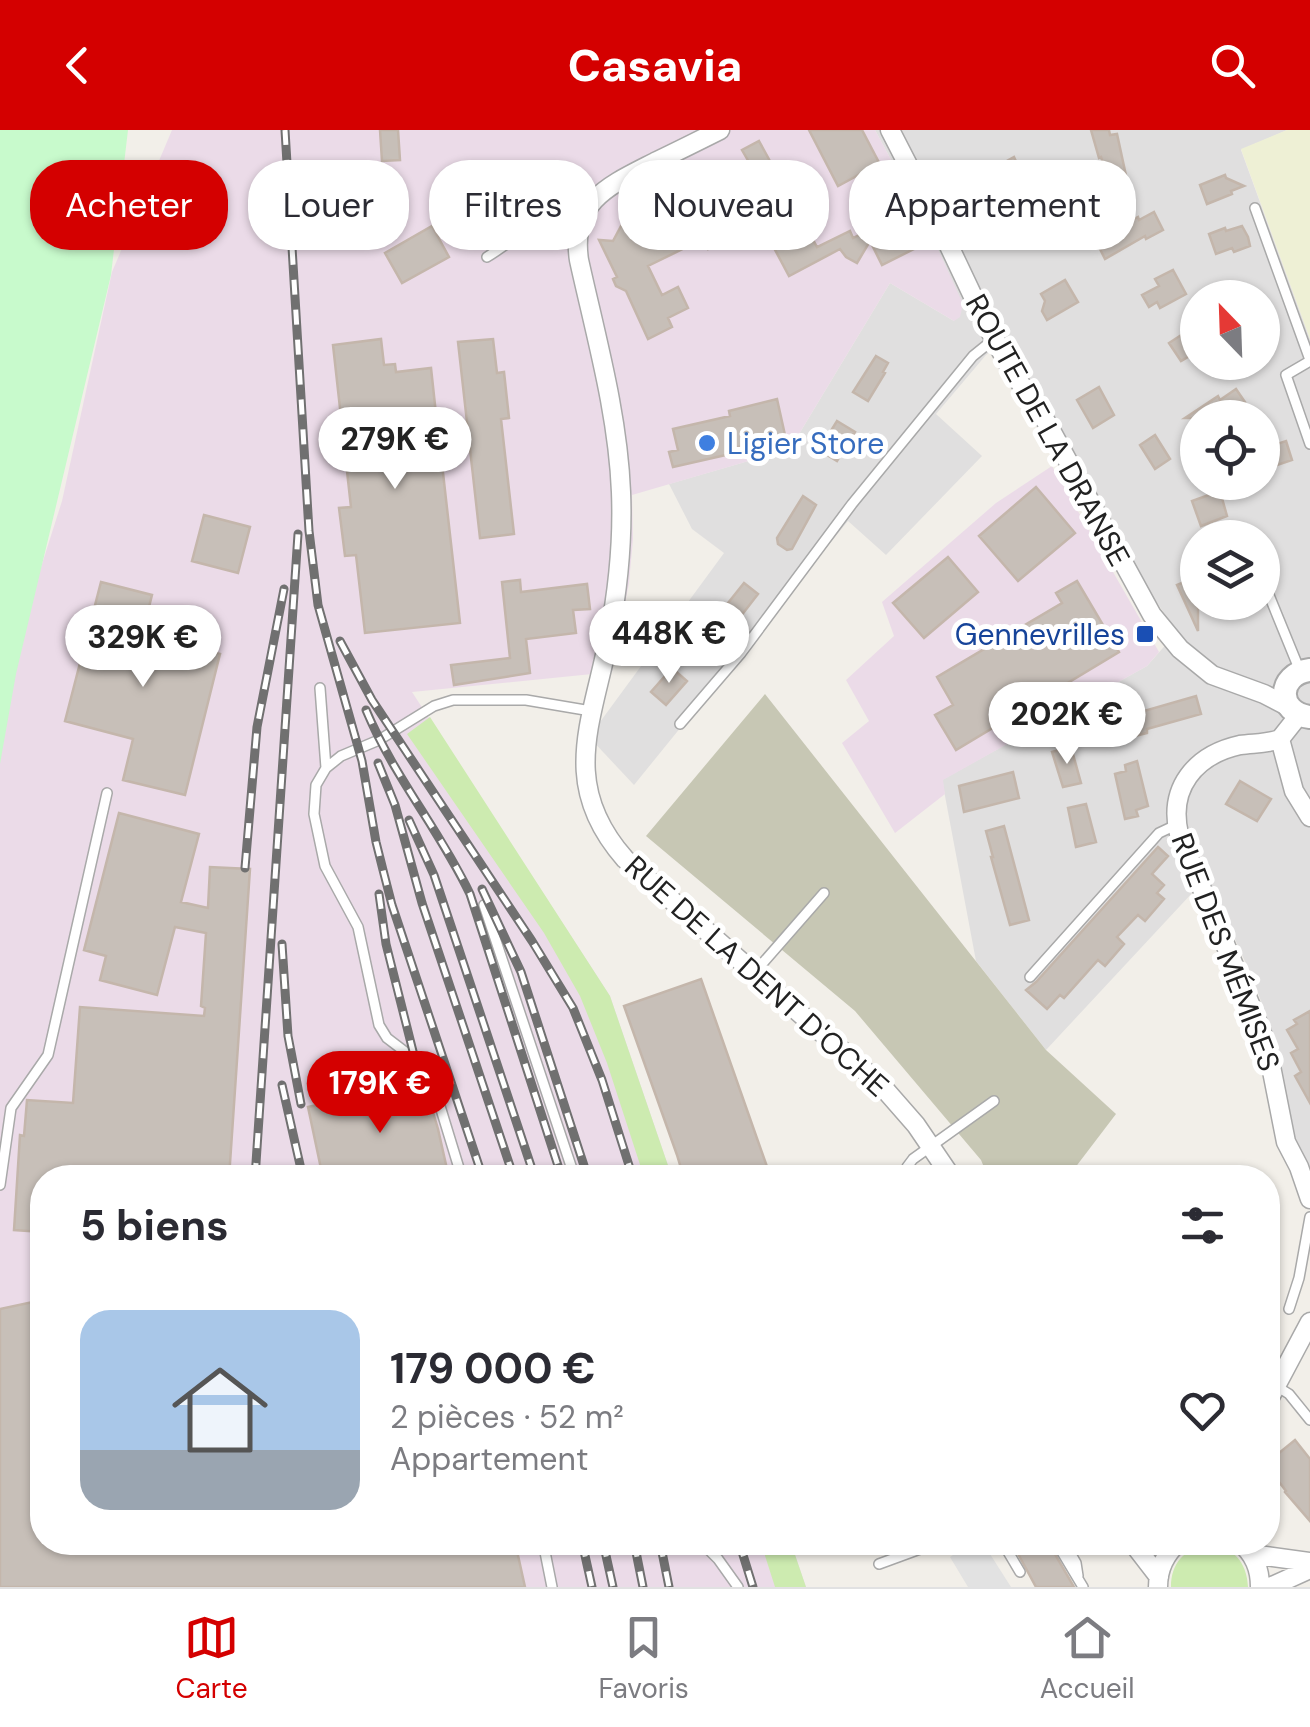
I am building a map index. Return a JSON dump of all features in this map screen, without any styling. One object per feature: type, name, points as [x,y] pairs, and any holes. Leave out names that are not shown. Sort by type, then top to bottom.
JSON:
[{"type":"street","points":[[598,196],[606,188],[720,130]]},
{"type":"street","name":"ROUTE DE LA DRANSE","points":[[890,130],[994,339],[1047,423],[1152,615],[1200,667],[1299,713]]},
{"type":"street","name":"RUE DE LA DENT D'OCHE","points":[[577,250],[609,395],[621,489],[620,553],[613,616],[586,744],[586,776],[592,806],[606,834],[636,870],[888,1093],[944,1165]]},
{"type":"street","points":[[1251,688],[1302,672]]},
{"type":"street","points":[[1302,672],[1290,678],[1285,691],[1299,713],[1280,739],[1294,791],[1310,817]]},
{"type":"street","name":"RUE DES MÉMISES","points":[[1280,739],[1236,746],[1208,759],[1182,783],[1176,800],[1176,825],[1261,1030],[1286,1142],[1310,1199]]},
{"type":"street","points":[[1280,1378],[1310,1322]]},
{"type":"street","points":[[1140,1555],[1158,1582]]},
{"type":"street","points":[[1158,1582],[1167,1555]]},
{"type":"street","points":[[1250,1555],[1260,1575],[1260,1587]]},
{"type":"street","points":[[1271,1555],[1310,1566]]},
{"type":"street","points":[[1270,1587],[1310,1566]]},
{"type":"lane","points":[[1255,208],[1310,361],[1286,375],[1310,444]]},
{"type":"lane","points":[[488,258],[500,250]]},
{"type":"lane","points":[[680,724],[741,653],[900,445],[973,356],[994,339]]},
{"type":"lane","points":[[1280,620],[1302,672]]},
{"type":"lane","points":[[320,688],[326,768]]},
{"type":"lane","points":[[458,1165],[429,1070],[387,1038],[378,1025],[358,927],[326,866],[313,805],[316,785],[326,768],[341,756],[379,740],[444,702],[526,700],[591,711]]},
{"type":"lane","points":[[0,1186],[11,1108],[48,1056],[107,793]]},
{"type":"lane","points":[[1030,977],[1158,833],[1176,825]]},
{"type":"lane","points":[[755,972],[824,893]]},
{"type":"lane","points":[[484,905],[571,1165]]},
{"type":"lane","points":[[909,1165],[994,1100]]},
{"type":"lane","points":[[1289,1309],[1310,1217]]},
{"type":"lane","points":[[1280,1388],[1310,1420]]},
{"type":"lane","points":[[546,1555],[552,1587]]},
{"type":"lane","points":[[715,1555],[738,1587]]},
{"type":"lane","points":[[880,1564],[904,1555]]},
{"type":"lane","points":[[1010,1555],[1020,1572]]},
{"type":"lane","points":[[1064,1555],[1080,1583]]},
{"type":"lane","points":[[1072,1555],[1080,1583]]},
{"type":"shaded area","points":[[172,130],[875,130],[891,160],[849,160],[849,250],[938,250],[963,304],[960,317],[954,321],[890,283],[790,449],[632,495],[629,583],[612,672],[412,692],[610,996],[668,1165],[30,1165],[30,1555],[795,1555],[806,1587],[0,1587],[0,758],[23,624],[62,501],[112,272],[121,250],[228,250],[228,160],[159,160]]},
{"type":"shaded area","points":[[875,130],[1287,130],[1241,150],[1310,339],[1310,1181],[1291,1137],[1271,1028],[1207,877],[1046,1050],[976,961],[942,780],[1147,666],[1177,632],[1143,582],[1076,466],[1008,338],[986,355],[936,414],[982,456],[886,555],[848,521],[634,785],[589,737],[724,553],[692,529],[669,484],[790,449],[890,283],[954,321],[935,250],[1136,250],[1136,160],[891,160]]},
{"type":"shaded area","points":[[1287,130],[1310,130],[1310,339],[1241,149]]},
{"type":"shaded area","points":[[1052,466],[1159,652],[1147,666],[943,780],[945,794],[895,833],[842,743],[869,721],[846,680],[894,636],[882,602],[996,503]]},
{"type":"shaded area","points":[[765,694],[1046,1050],[1116,1114],[1077,1165],[983,1165],[855,1011],[646,836]]},
{"type":"shaded area","points":[[991,1555],[1011,1587],[968,1587],[950,1557]]},
{"type":"green space","points":[[0,130],[128,130],[124,160],[30,160],[30,250],[114,250],[16,674],[0,764]]},
{"type":"green space","points":[[430,717],[610,996],[668,1165],[640,1165],[580,996],[544,933],[407,734]]},
{"type":"green space","points":[[765,1555],[795,1555],[806,1587],[775,1587]]},
{"type":"green space","points":[[1185,1555],[1235,1555],[1245,1570],[1248,1587],[1171,1587],[1180,1559]]},
{"type":"building","points":[[380,130],[398,130],[400,160],[382,160]]},
{"type":"building","points":[[809,130],[862,130],[878,160],[849,160],[849,180],[838,186],[829,160],[825,160]]},
{"type":"building","points":[[1091,130],[1117,134],[1123,160],[1099,158]]},
{"type":"building","points":[[759,141],[769,160],[748,160],[742,150]]},
{"type":"building","points":[[1225,175],[1244,186],[1207,204],[1200,185]]},
{"type":"building","points":[[1154,212],[1163,230],[1136,241],[1136,218]]},
{"type":"building","points":[[1242,226],[1250,246],[1216,254],[1209,234]]},
{"type":"building","points":[[429,228],[429,250],[445,250],[449,257],[402,283],[385,253],[409,250],[409,239]]},
{"type":"building","points":[[849,231],[849,250],[865,250],[857,263],[840,249],[789,276],[775,250],[829,250],[829,241]]},
{"type":"building","points":[[618,232],[618,250],[681,250],[648,266],[662,295],[678,287],[688,308],[668,318],[672,327],[648,339],[626,291],[616,286],[613,279],[617,277],[599,240],[613,241]]},
{"type":"building","points":[[874,250],[912,250],[882,265]]},
{"type":"building","points":[[1100,250],[1121,250],[1105,259]]},
{"type":"building","points":[[1173,270],[1180,283],[1180,297],[1160,308],[1157,302],[1149,307],[1142,295],[1159,286],[1155,279]]},
{"type":"building","points":[[1065,280],[1078,302],[1047,320],[1041,294]]},
{"type":"building","points":[[1180,336],[1180,360],[1169,343]]},
{"type":"building","points":[[381,339],[384,365],[395,364],[396,372],[431,368],[460,623],[365,633],[356,555],[345,556],[339,508],[351,507],[333,345]]},
{"type":"building","points":[[493,339],[497,373],[504,372],[509,418],[501,419],[514,534],[480,538],[458,342]]},
{"type":"building","points":[[876,356],[888,363],[868,401],[853,392]]},
{"type":"building","points":[[1099,387],[1114,415],[1093,428],[1077,400]]},
{"type":"building","points":[[1236,389],[1244,400],[1220,400]]},
{"type":"building","points":[[777,399],[785,435],[738,447],[739,452],[673,467],[669,452],[678,450],[673,429],[730,416],[729,411]]},
{"type":"building","points":[[837,421],[855,432],[837,461],[819,450]]},
{"type":"building","points":[[1155,435],[1170,459],[1155,469],[1140,445]]},
{"type":"building","points":[[1286,441],[1292,460],[1280,464],[1280,443]]},
{"type":"building","points":[[1036,487],[1075,533],[1018,581],[979,536]]},
{"type":"building","points":[[803,496],[816,505],[792,549],[787,550],[778,544],[777,538]]},
{"type":"building","points":[[1223,500],[1227,516],[1199,520],[1192,501]]},
{"type":"building","points":[[204,515],[250,527],[238,573],[192,561]]},
{"type":"building","points":[[948,557],[978,592],[924,638],[893,603]]},
{"type":"building","points":[[520,580],[521,592],[587,584],[590,609],[573,610],[576,633],[526,639],[530,673],[454,685],[451,665],[510,658],[502,582]]},
{"type":"building","points":[[1077,581],[1119,652],[956,750],[935,715],[953,705],[937,677],[1062,603],[1056,593]]},
{"type":"building","points":[[101,582],[152,595],[142,635],[220,654],[185,795],[123,780],[133,739],[65,721]]},
{"type":"building","points":[[744,583],[758,594],[717,647],[703,636],[706,631],[693,622],[703,609],[716,618]]},
{"type":"building","points":[[672,668],[687,681],[666,705],[651,692]]},
{"type":"building","points":[[1196,696],[1201,714],[1147,729],[1147,733],[1135,736],[1134,732],[1107,740],[1102,723]]},
{"type":"building","points":[[1071,747],[1081,783],[1063,787],[1052,752]]},
{"type":"building","points":[[1137,761],[1148,806],[1136,810],[1138,816],[1125,819],[1115,774],[1126,771],[1125,765]]},
{"type":"building","points":[[1013,772],[1019,798],[964,812],[959,786]]},
{"type":"building","points":[[1240,781],[1271,799],[1257,821],[1226,804]]},
{"type":"building","points":[[1086,804],[1096,842],[1076,847],[1068,808]]},
{"type":"building","points":[[119,813],[199,834],[181,902],[208,908],[210,867],[250,869],[230,1165],[30,1165],[30,1231],[14,1230],[20,1135],[24,1136],[27,1100],[73,1103],[80,1007],[204,1016],[205,1008],[201,1006],[206,933],[175,927],[157,995],[100,980],[106,956],[84,950]]},
{"type":"building","points":[[1004,826],[1029,920],[1010,925],[986,831]]},
{"type":"building","points":[[1158,847],[1168,856],[1152,874],[1164,885],[1157,893],[1164,899],[1145,921],[1138,915],[1117,937],[1124,944],[1105,966],[1098,960],[1064,998],[1060,995],[1047,1009],[1026,990]]},
{"type":"building","points":[[701,979],[766,1165],[680,1165],[624,1006]]},
{"type":"building","points":[[1310,1011],[1310,1103],[1295,1076],[1301,1072],[1291,1053],[1298,1049],[1287,1030],[1297,1024],[1294,1020]]},
{"type":"building","points":[[424,1082],[446,1165],[320,1165],[308,1107]]},
{"type":"building","points":[[30,1303],[30,1555],[518,1555],[525,1587],[0,1587],[0,1309]]},
{"type":"building","points":[[1295,1440],[1310,1459],[1310,1521],[1280,1483],[1280,1452]]},
{"type":"building","points":[[1019,1555],[1056,1555],[1074,1587],[1036,1587]]},
{"type":"railway","points":[[285,130],[309,531],[318,605],[362,761],[392,905],[479,1165]]},
{"type":"railway","points":[[256,1165],[298,534]]},
{"type":"railway","points":[[245,868],[257,727],[284,589]]},
{"type":"railway","points":[[340,641],[372,700],[573,1008],[602,1080],[629,1165]]},
{"type":"railway","points":[[366,710],[470,894],[558,1165]]},
{"type":"railway","points":[[378,763],[395,805],[422,903],[510,1165]]},
{"type":"railway","points":[[409,820],[434,875],[531,1165]]},
{"type":"railway","points":[[482,889],[521,972],[584,1165]]},
{"type":"railway","points":[[379,894],[386,944],[421,1083]]},
{"type":"railway","points":[[282,944],[288,1036],[301,1104]]},
{"type":"railway","points":[[282,1085],[300,1165]]},
{"type":"railway","points":[[585,1555],[592,1587]]},
{"type":"railway","points":[[606,1555],[613,1587]]},
{"type":"railway","points":[[637,1555],[643,1587]]},
{"type":"railway","points":[[663,1555],[669,1587]]},
{"type":"railway","points":[[743,1555],[753,1587]]},
{"type":"place","name":"Ligier Store","points":[[707,443]]},
{"type":"place","name":"Gennevrilles","points":[[1145,634]]}]
